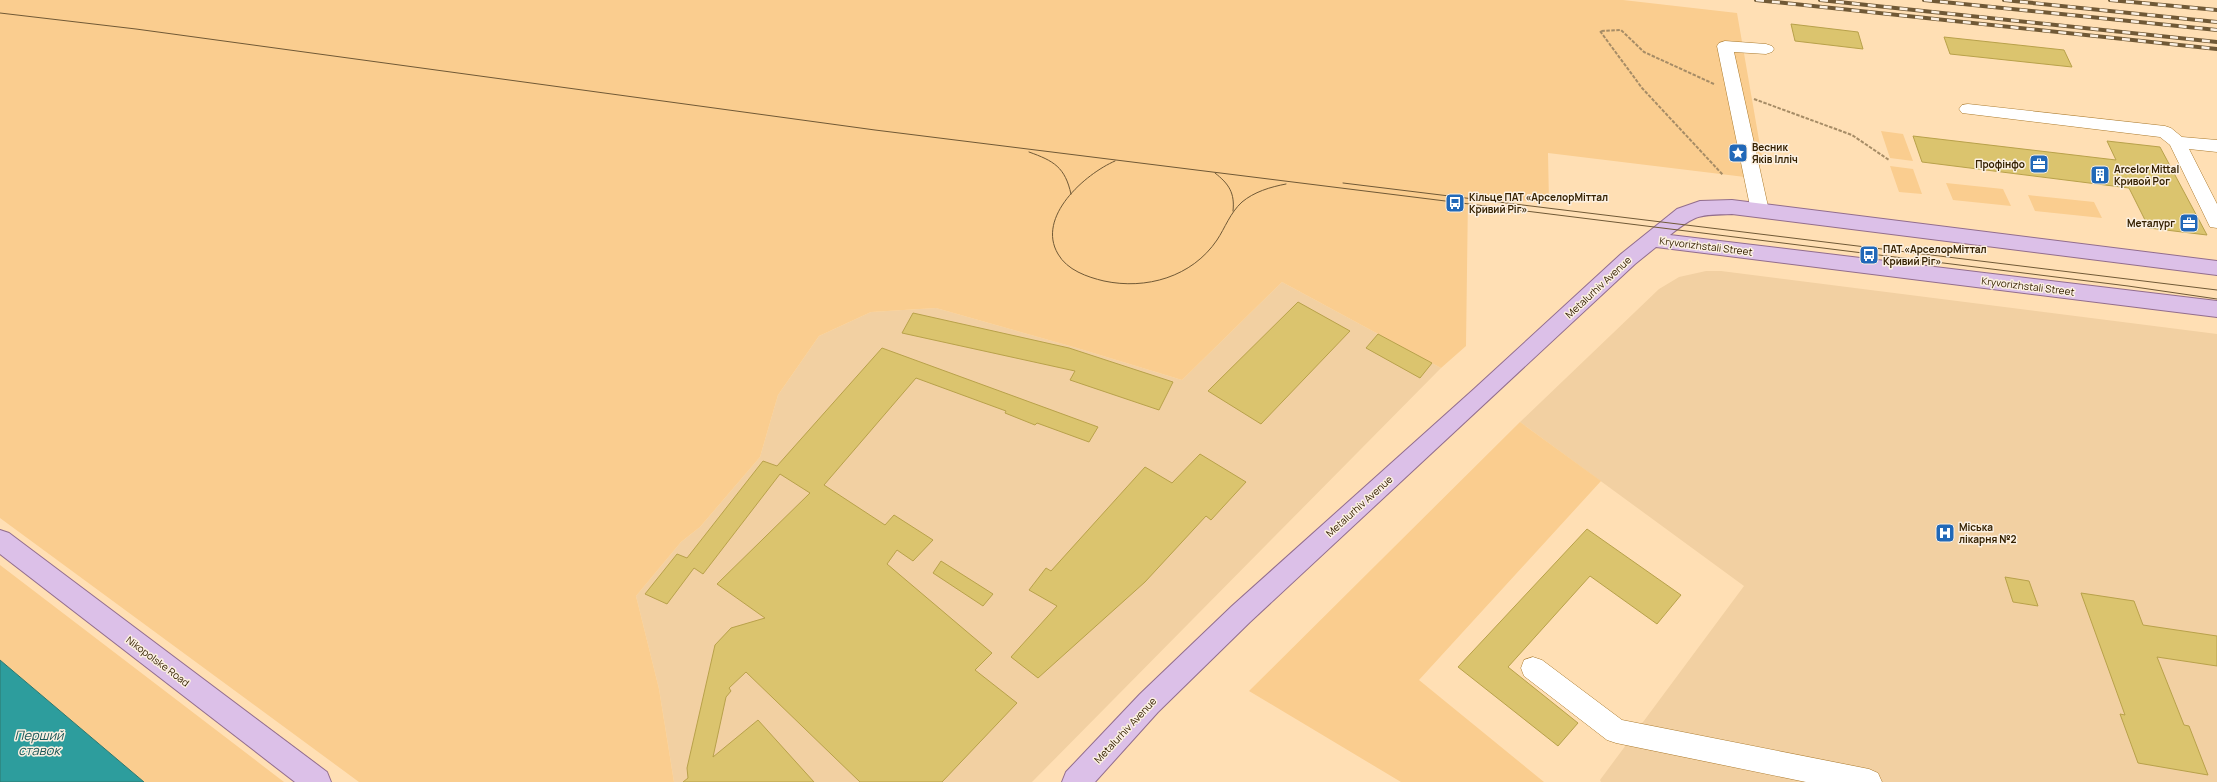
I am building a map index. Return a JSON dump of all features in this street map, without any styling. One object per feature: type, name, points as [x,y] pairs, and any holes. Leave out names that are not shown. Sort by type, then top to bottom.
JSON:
[{"type":"main road","name":"Kryvorizhstali Street","points":[[1652,240],[1684,214],[1700,208],[1721,207],[1760,210],[2217,268]]},
{"type":"main road","name":"Kryvorizhstali Street","points":[[1652,240],[2217,310]]},
{"type":"main road","name":"Metalurhiv Avenue","points":[[1076,782],[1149,703],[1241,614],[1628,259],[1652,240]]},
{"type":"main road","name":"Nikopolske Road","points":[[0,540],[316,782]]},
{"type":"lane","points":[[1760,210],[1726,46],[1766,49]]},
{"type":"lane","points":[[1968,109],[2165,132],[2176,142],[2217,222]]},
{"type":"lane","points":[[2176,142],[2217,146]]},
{"type":"lane","points":[[1533,668],[1616,732],[1869,782]]},
{"type":"path","points":[[1621,30],[1600,32],[1613,53],[1632,76],[1723,175]]},
{"type":"shaded area","points":[[0,0],[1623,0],[1737,13],[1763,163],[1745,177],[1548,153],[1549,203],[1468,195],[1466,346],[1441,368],[1282,282],[1182,380],[1077,348],[936,308],[871,312],[819,336],[778,395],[760,457],[700,527],[681,542],[636,596],[659,689],[674,782],[359,782],[0,518]]},
{"type":"shaded area","points":[[1881,131],[1903,134],[1913,161],[1890,158]]},
{"type":"shaded area","points":[[1890,166],[1913,169],[1922,194],[1899,192]]},
{"type":"shaded area","points":[[1946,183],[2003,189],[2011,206],[1953,200]]},
{"type":"shaded area","points":[[2028,195],[2094,202],[2102,218],[2035,211]]},
{"type":"shaded area","name":"Міська лікарня №2","points":[[1706,271],[1721,271],[2217,334],[2217,782],[1601,782],[1600,780],[1744,586],[1520,422],[1659,289],[1679,277]]},
{"type":"shaded area","points":[[1282,282],[1441,368],[1032,782],[674,782],[659,689],[636,596],[681,542],[700,527],[760,457],[778,395],[819,336],[871,312],[936,308],[1077,348],[1182,380]]},
{"type":"shaded area","points":[[1520,422],[1601,481],[1419,680],[1544,782],[1401,782],[1249,691]]},
{"type":"shaded area","points":[[0,565],[284,782],[144,782],[0,660]]},
{"type":"water","name":"Перший ставок","points":[[0,660],[144,782],[0,782]]},
{"type":"building","points":[[1791,24],[1858,32],[1863,49],[1795,41]]},
{"type":"building","points":[[1944,37],[2064,50],[2072,67],[1950,54]]},
{"type":"building","name":"Arcelor Mittal Кривой Рог","points":[[1913,136],[2116,160],[2107,141],[2160,147],[2207,235],[2149,228],[2129,188],[1922,162]]},
{"type":"building","points":[[1298,302],[1350,331],[1261,424],[1208,391]]},
{"type":"building","points":[[913,313],[1069,348],[1173,382],[1159,410],[1070,380],[1075,371],[902,333]]},
{"type":"building","points":[[1378,334],[1432,363],[1420,378],[1366,348]]},
{"type":"building","points":[[882,348],[1098,427],[1089,442],[1037,423],[1035,425],[1005,413],[1006,411],[916,378],[824,485],[885,525],[894,515],[933,540],[913,561],[897,550],[887,564],[992,653],[975,670],[1017,703],[942,782],[860,782],[746,672],[729,688],[731,691],[726,697],[713,757],[758,720],[814,782],[683,782],[688,778],[687,768],[715,645],[731,628],[765,618],[717,584],[810,493],[780,474],[703,574],[694,568],[667,604],[645,594],[677,554],[687,558],[763,461],[777,466]]},
{"type":"building","points":[[1200,454],[1246,482],[1211,520],[1206,516],[1145,582],[1038,678],[1011,657],[1057,606],[1029,590],[1046,568],[1051,571],[1145,467],[1172,483]]},
{"type":"building","points":[[1587,529],[1681,595],[1657,624],[1590,576],[1508,667],[1578,723],[1558,746],[1458,667]]},
{"type":"building","points":[[941,561],[993,594],[983,606],[933,573]]},
{"type":"building","points":[[2005,577],[2029,581],[2038,606],[2013,602]]},
{"type":"building","points":[[2081,593],[2134,601],[2143,625],[2217,636],[2217,666],[2157,657],[2184,725],[2189,726],[2208,775],[2138,763],[2120,714],[2125,715]]},
{"type":"tram line","points":[[0,13],[136,29],[875,130],[2128,286],[2217,299]]},
{"type":"tram line","points":[[1029,152],[1052,162],[1057,166],[1062,171],[1071,194]]},
{"type":"tram line","points":[[1071,194],[1090,176],[1115,161]]},
{"type":"tram line","points":[[1215,173],[1230,189],[1233,199],[1233,211]]},
{"type":"tram line","points":[[1343,183],[2217,290]]},
{"type":"tram line","points":[[1071,194],[1058,212],[1053,226],[1053,240],[1062,260],[1072,269],[1091,277],[1104,281],[1136,284],[1167,278],[1181,272],[1195,263],[1207,253],[1217,240],[1234,211],[1242,202],[1262,190],[1286,184]]},
{"type":"railway","points":[[1756,0],[2217,49]]},
{"type":"railway","points":[[1820,0],[2217,42]]},
{"type":"railway","points":[[1924,0],[2217,30]]},
{"type":"railway","points":[[2004,0],[2217,22]]},
{"type":"railway","points":[[2110,0],[2217,10]]},
{"type":"place","name":"Весник Яків Ілліч","points":[[1738,153]]},
{"type":"place","name":"Профінфо","points":[[2039,164]]},
{"type":"place","name":"Arcelor Mittal Кривой Рог","points":[[2100,175]]},
{"type":"place","name":"Кільце ПАТ «АрселорМіттал Кривий Ріг»","points":[[1455,203]]},
{"type":"place","name":"Металург","points":[[2189,223]]},
{"type":"place","name":"ПАТ «АрселорМіттал Кривий Ріг»","points":[[1869,255]]},
{"type":"place","name":"Міська лікарня №2","points":[[1945,533]]}]
